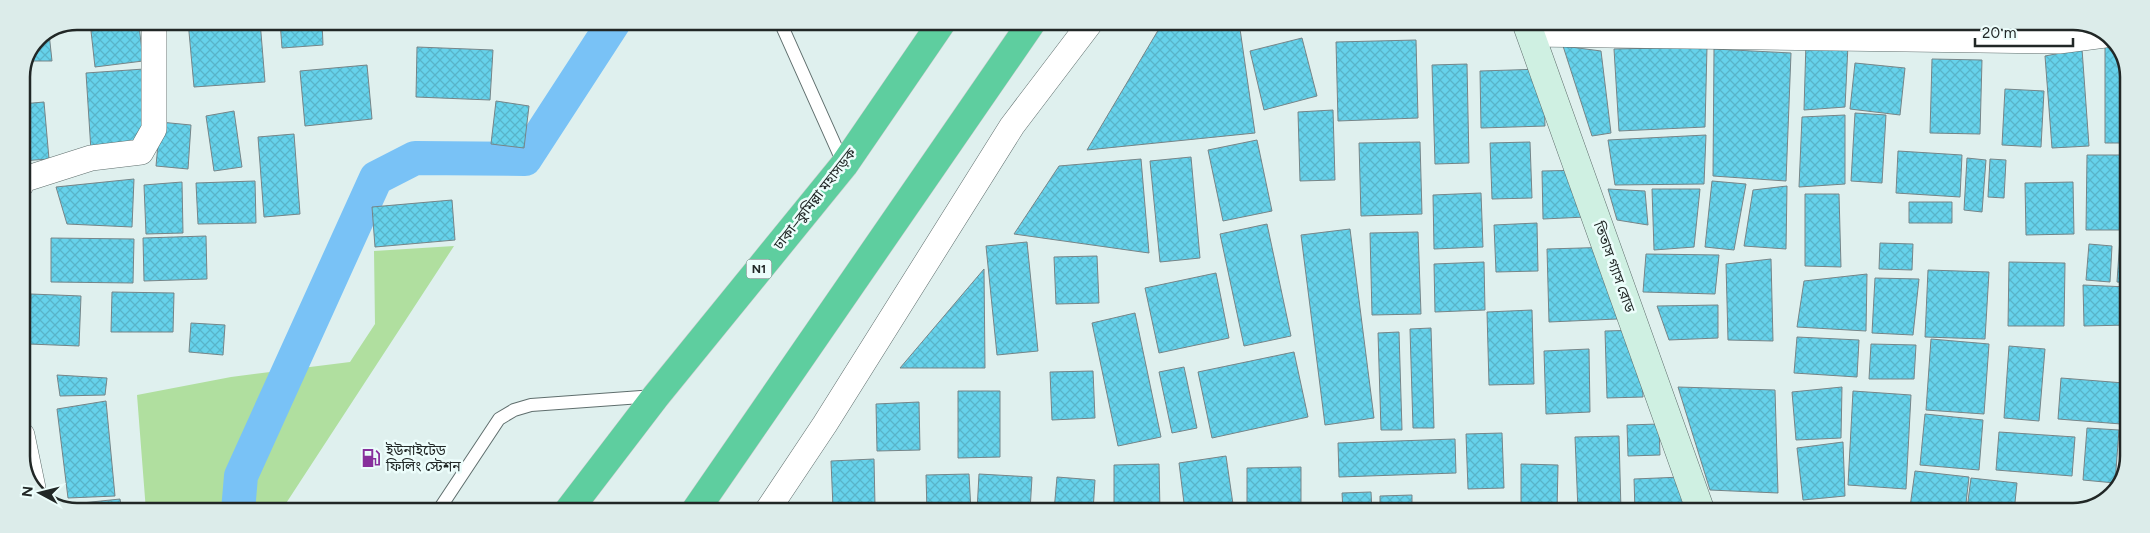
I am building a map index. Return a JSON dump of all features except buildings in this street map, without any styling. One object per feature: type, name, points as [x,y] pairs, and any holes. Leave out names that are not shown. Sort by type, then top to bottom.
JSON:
[{"type":"highway","name":"ঢাকা–কুমিল্লা মহাসড়ক","points":[[574,503],[656,396],[844,165],[937,30]]},
{"type":"highway","points":[[701,503],[1026,30]]},
{"type":"street","points":[[30,177],[91,158],[141,152],[154,129],[154,30]]},
{"type":"street","points":[[772,503],[826,424],[1012,126],[1085,30]]},
{"type":"street","name":"তিতাস গ্যাস রোড","points":[[1529,30],[1698,503]]},
{"type":"street","points":[[1610,30],[2059,41],[2096,36]]},
{"type":"lane","points":[[784,30],[844,165]]},
{"type":"lane","points":[[443,503],[499,420],[514,410],[531,405],[656,396]]},
{"type":"green space","points":[[454,246],[286,503],[145,503],[137,395],[231,377],[350,362],[375,324],[374,251]]},
{"type":"waterway","points":[[239,503],[241,476],[376,178],[415,158],[525,159],[609,30]]},
{"type":"place","name":"ইউনাইটেড ফিলিং স্টেশন","points":[[371,458]]}]
